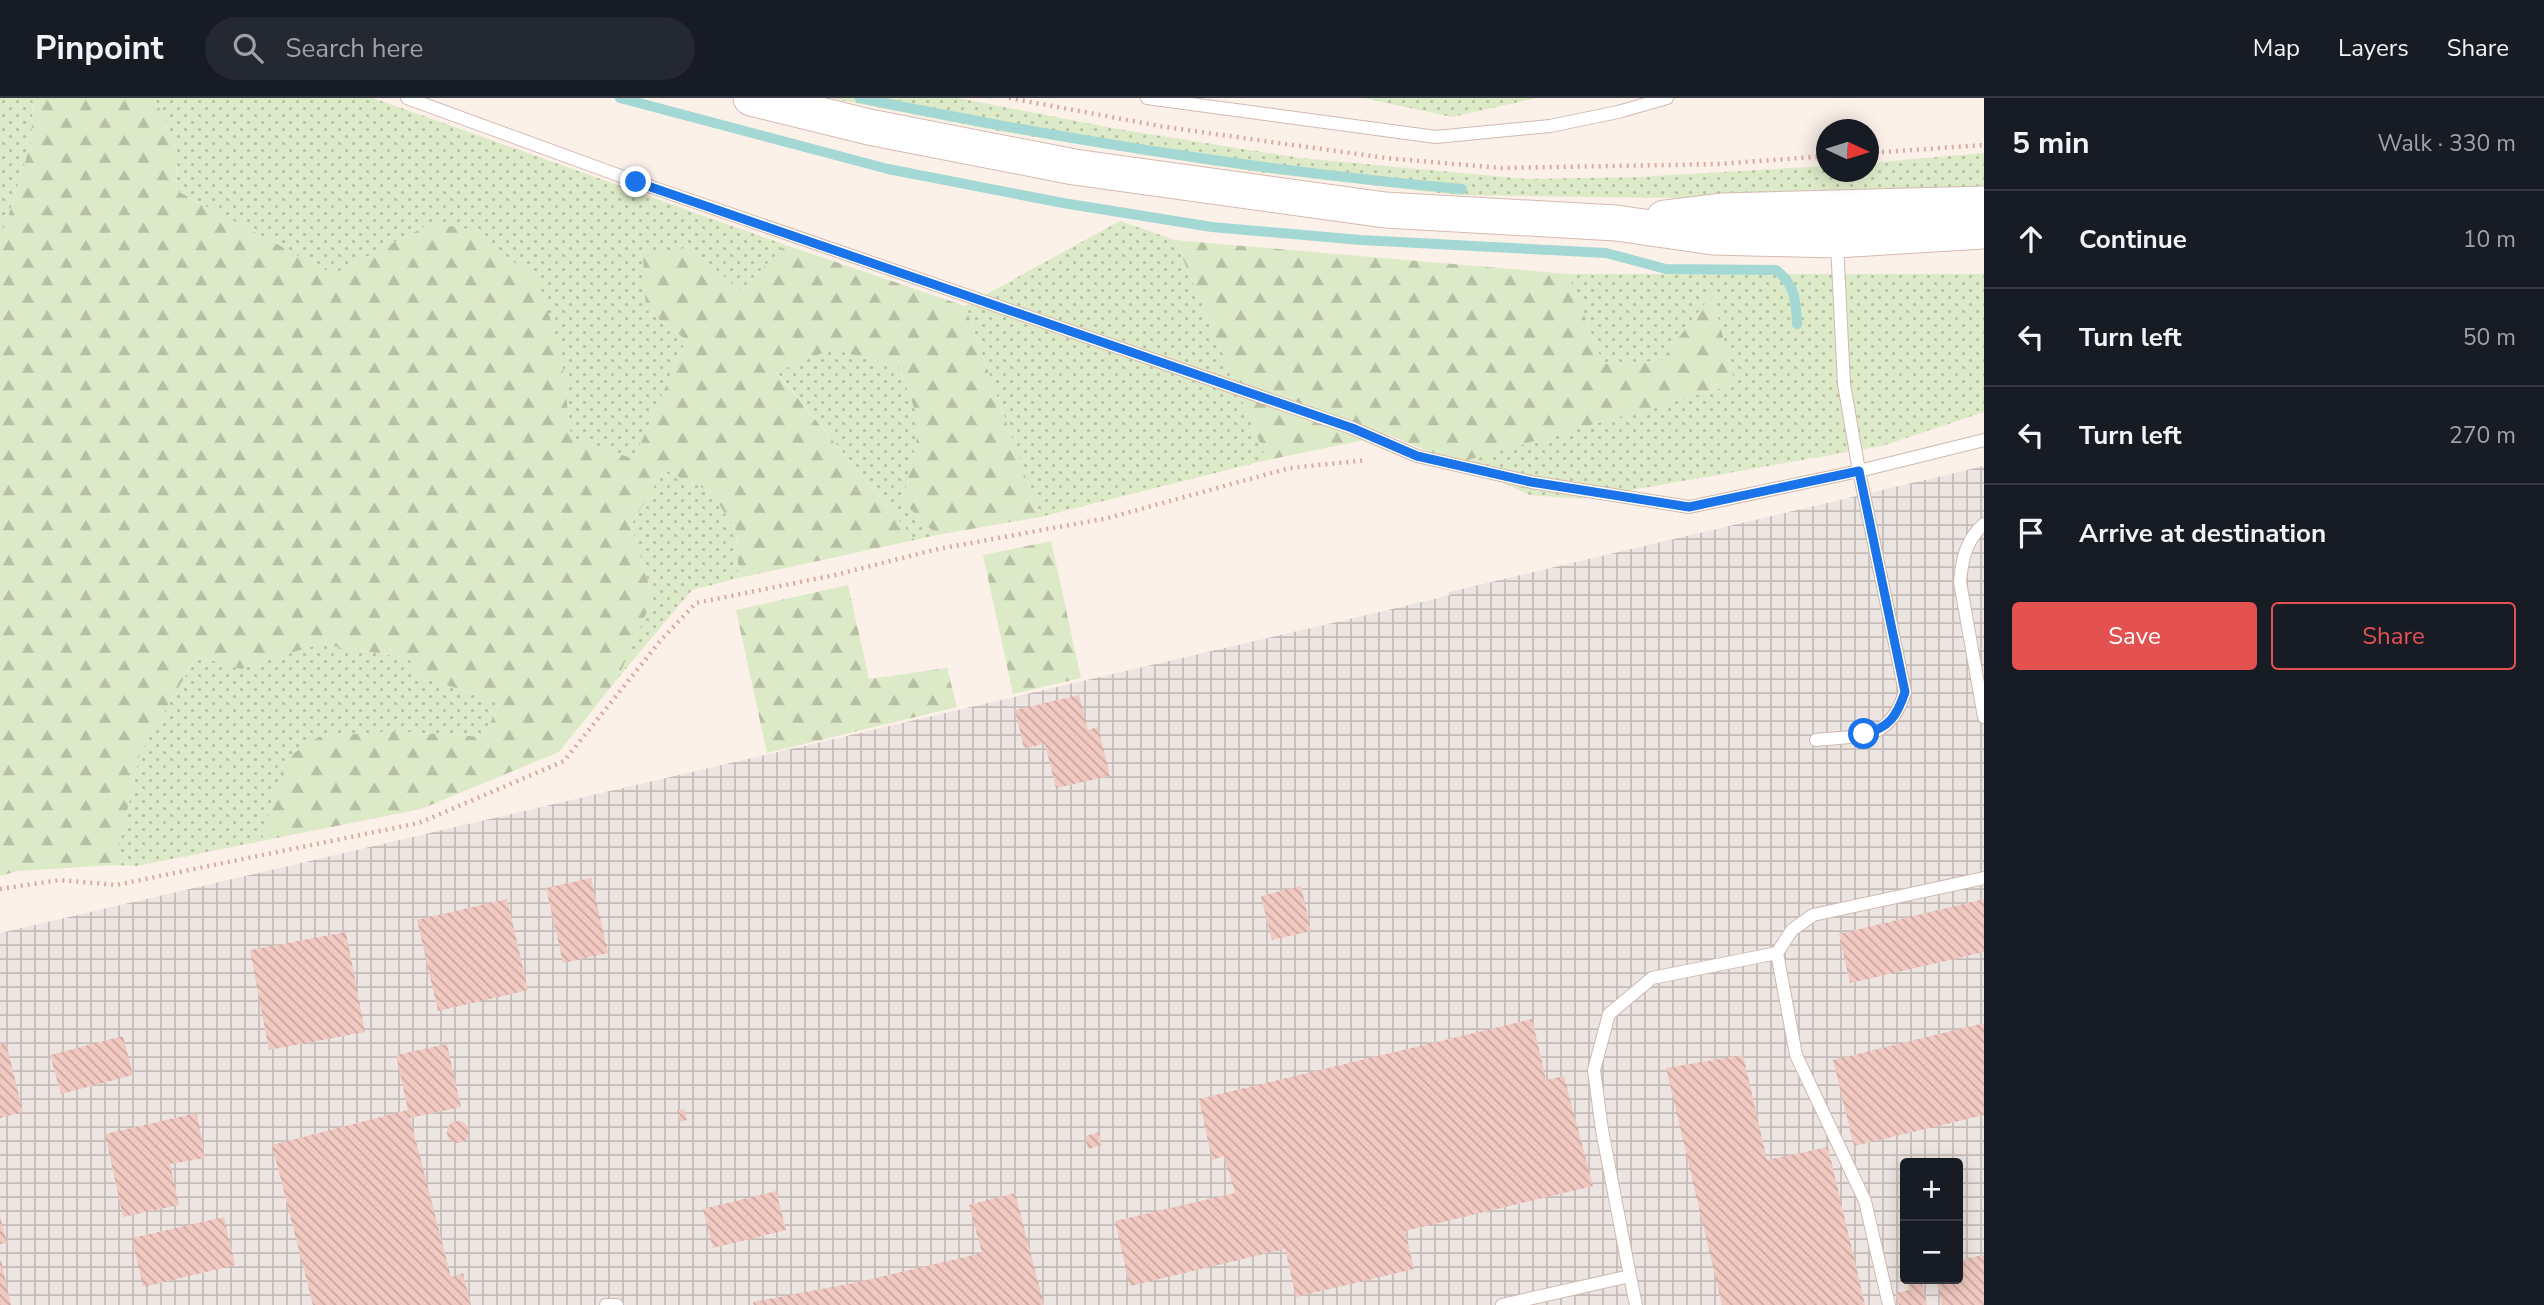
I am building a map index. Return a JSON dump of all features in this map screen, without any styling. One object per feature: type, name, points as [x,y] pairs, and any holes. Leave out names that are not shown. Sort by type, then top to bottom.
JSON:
[{"type":"main road","points":[[751,98],[949,144],[1178,183],[1385,210],[1616,223],[1713,237],[1836,240],[1984,230]]},
{"type":"main road","points":[[1616,223],[1722,211],[1984,204]]},
{"type":"lane","points":[[407,98],[636,182],[1352,428],[1417,456],[1531,482],[1689,507],[1859,471],[1984,440]]},
{"type":"lane","points":[[1147,98],[1436,137],[1550,126],[1618,113],[1667,98]]},
{"type":"lane","points":[[1816,740],[1882,730],[1898,714],[1905,692],[1859,471],[1844,384],[1836,240]]},
{"type":"lane","points":[[1984,524],[1973,533],[1962,559],[1960,582],[1984,717]]},
{"type":"lane","points":[[1889,1305],[1865,1201],[1796,1055],[1777,953],[1792,930],[1813,915],[1984,878]]},
{"type":"lane","points":[[1636,1305],[1602,1130],[1594,1070],[1609,1014],[1652,978],[1777,953]]},
{"type":"lane","points":[[1502,1305],[1630,1276]]},
{"type":"lane","points":[[606,1305],[617,1305]]},
{"type":"path","points":[[1879,152],[1984,145]]},
{"type":"path","points":[[0,889],[60,880],[116,885],[419,823],[564,761],[661,640],[696,603],[835,575],[937,549],[1108,518],[1290,468],[1417,456]]},
{"type":"shaded area","points":[[1984,466],[1984,1305],[0,1305],[0,933],[1450,595],[1449,592]]},
{"type":"green space","points":[[0,98],[33,98],[31,143],[5,227],[0,229]]},
{"type":"green space","points":[[33,98],[155,98],[176,148],[177,191],[333,274],[430,224],[470,229],[538,280],[561,353],[571,437],[634,459],[686,340],[646,309],[643,255],[691,247],[740,291],[786,245],[965,306],[1040,517],[937,535],[903,502],[920,424],[899,367],[832,349],[776,372],[915,540],[739,578],[736,530],[711,492],[664,470],[631,525],[653,598],[618,678],[559,752],[421,809],[262,841],[285,759],[319,737],[391,731],[484,737],[500,702],[417,676],[409,658],[319,644],[241,669],[197,656],[140,753],[115,865],[18,871],[0,876],[0,229],[5,227],[31,143]]},
{"type":"green space","points":[[155,98],[373,98],[786,245],[740,291],[691,247],[646,309],[686,340],[634,459],[571,437],[561,353],[430,224],[333,275],[177,191],[176,148]]},
{"type":"green space","points":[[830,98],[958,98],[1123,130],[1301,158],[1527,179],[1637,177],[1816,167],[1816,182],[1879,182],[1879,162],[1984,153],[1984,189],[1670,198],[1456,195],[1256,172],[1003,132]]},
{"type":"green space","points":[[1363,98],[1537,98],[1452,117]]},
{"type":"green space","points":[[1120,221],[1175,240],[1267,460],[1040,517],[965,306]]},
{"type":"green space","points":[[1175,240],[1568,274],[1603,364],[1661,361],[1712,294],[1735,384],[1457,463],[1389,435],[1267,460]]},
{"type":"green space","points":[[1568,274],[1984,274],[1984,412],[1882,446],[1580,499],[1530,495],[1457,463],[1735,384],[1712,295],[1661,361],[1603,364]]},
{"type":"green space","points":[[832,349],[899,367],[920,424],[903,502],[937,535],[915,540],[776,371]]},
{"type":"green space","points":[[664,469],[711,492],[736,530],[739,578],[692,590],[618,678],[653,598],[631,525]]},
{"type":"green space","points":[[1051,541],[1081,678],[1013,694],[983,555]]},
{"type":"green space","points":[[848,585],[869,679],[947,668],[957,707],[767,753],[736,610]]},
{"type":"green space","points":[[319,644],[409,658],[417,676],[500,702],[484,737],[391,731],[285,759],[262,841],[137,866],[115,865],[140,753],[197,656],[241,669]]},
{"type":"building","points":[[1079,695],[1088,730],[1098,727],[1110,776],[1056,788],[1045,744],[1024,748],[1015,710]]},
{"type":"building","points":[[591,878],[608,953],[563,963],[546,888]]},
{"type":"building","points":[[1301,886],[1311,931],[1272,940],[1261,896]]},
{"type":"building","points":[[507,899],[528,990],[438,1011],[417,920]]},
{"type":"building","points":[[1984,899],[1984,952],[1850,983],[1839,934]]},
{"type":"building","points":[[346,932],[365,1032],[269,1050],[250,950]]},
{"type":"building","points":[[1532,1019],[1546,1080],[1564,1076],[1593,1186],[1405,1231],[1414,1269],[1296,1297],[1285,1249],[1130,1286],[1115,1221],[1235,1193],[1224,1156],[1212,1160],[1199,1099]]},
{"type":"building","points":[[1984,1023],[1984,1115],[1854,1146],[1833,1060]]},
{"type":"building","points":[[123,1036],[133,1075],[61,1094],[50,1055]]},
{"type":"building","points":[[6,1043],[23,1112],[0,1118],[0,1045]]},
{"type":"building","points":[[447,1044],[461,1107],[410,1118],[451,1277],[463,1273],[471,1305],[313,1305],[272,1145],[408,1110],[396,1055]]},
{"type":"building","points":[[1743,1055],[1767,1160],[1828,1147],[1865,1305],[1722,1305],[1666,1068]]},
{"type":"building","points":[[684,1109],[687,1120],[680,1122],[677,1110]]},
{"type":"building","points":[[197,1113],[205,1158],[170,1164],[179,1205],[123,1217],[105,1134]]},
{"type":"building","points":[[458,1121],[468,1128],[469,1132],[462,1142],[458,1143],[448,1136],[447,1132],[454,1122]]},
{"type":"building","points":[[1099,1132],[1102,1145],[1088,1149],[1085,1136]]},
{"type":"building","points":[[776,1191],[786,1230],[713,1248],[703,1209]]},
{"type":"building","points":[[1015,1193],[1044,1305],[754,1305],[753,1302],[859,1282],[982,1253],[969,1205]]},
{"type":"building","points":[[0,1216],[7,1243],[0,1244]]},
{"type":"building","points":[[224,1217],[235,1265],[143,1287],[132,1238]]},
{"type":"building","points":[[1984,1255],[1984,1305],[1942,1305],[1937,1284],[1963,1284],[1963,1259]]},
{"type":"building","points":[[1,1260],[11,1305],[0,1305]]},
{"type":"building","points":[[1908,1284],[1922,1284],[1927,1305],[1899,1305],[1896,1293],[1909,1290]]},
{"type":"waterway","points":[[620,98],[888,169],[1063,203],[1212,227],[1361,240],[1606,253],[1666,269],[1776,270],[1791,287],[1797,324]]},
{"type":"waterway","points":[[860,98],[1009,127],[1160,152],[1310,173],[1462,189]]},
{"type":"route","points":[[636,182],[1352,428],[1417,456],[1531,482],[1689,507],[1859,471],[1905,692],[1898,714],[1882,730],[1864,734]]}]
